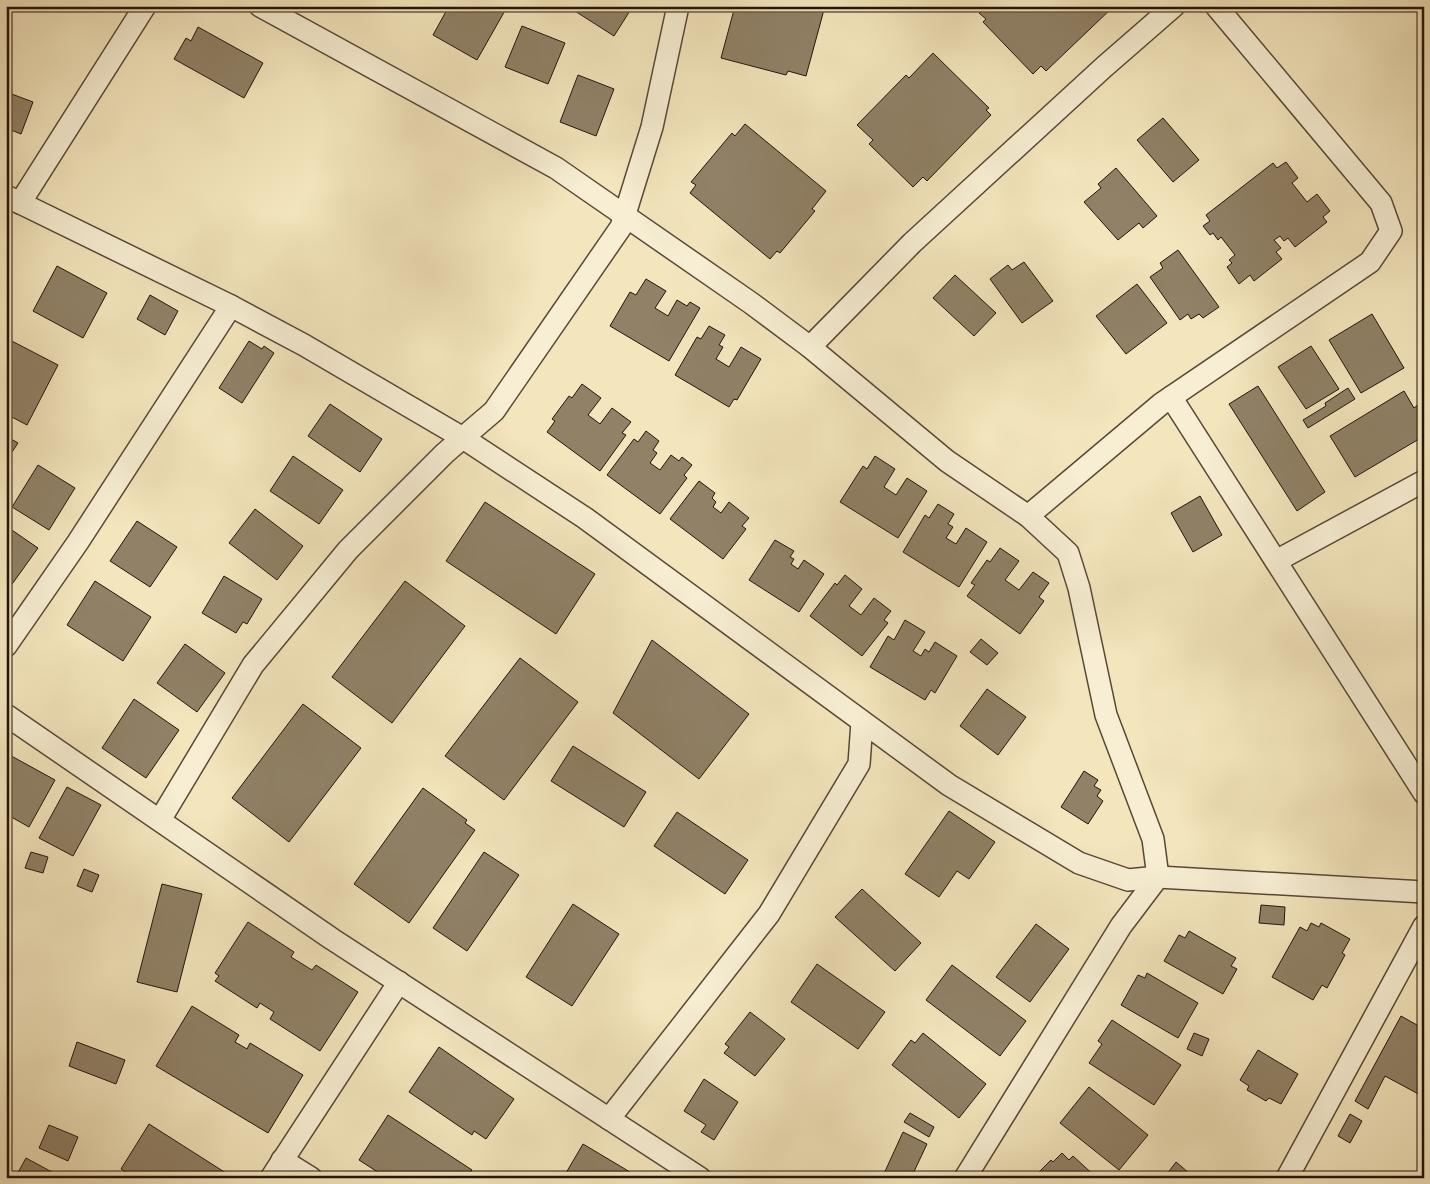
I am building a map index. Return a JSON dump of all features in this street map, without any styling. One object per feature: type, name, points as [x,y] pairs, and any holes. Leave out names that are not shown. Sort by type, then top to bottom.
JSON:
[{"type":"street","points":[[145,6],[13,199],[231,306],[463,438],[585,518],[949,785],[1079,863],[1128,880],[1158,877],[1424,892]]},
{"type":"street","points":[[260,6],[556,168],[751,303],[810,347],[947,461],[1028,516],[1068,553],[1079,588],[1106,715],[1153,839],[1158,877],[1121,926],[965,1178]]},
{"type":"street","points":[[160,820],[253,664],[348,550],[445,453],[494,411],[621,227],[652,126],[678,6]]},
{"type":"street","points":[[810,347],[912,243],[1104,67],[1174,6]]},
{"type":"street","points":[[1028,516],[1161,404],[1370,262],[1391,231],[1381,203],[1216,6]]},
{"type":"street","points":[[6,646],[72,550],[231,306]]},
{"type":"street","points":[[1171,397],[1424,793]]},
{"type":"street","points":[[1276,561],[1424,481]]},
{"type":"street","points":[[6,715],[332,939],[700,1178]]},
{"type":"street","points":[[609,1119],[768,914],[859,764],[862,722]]},
{"type":"street","points":[[1287,1178],[1424,926]]},
{"type":"street","points":[[311,1178],[276,1169],[399,982]]},
{"type":"building","points":[[449,6],[507,7],[477,60],[433,35]]},
{"type":"building","points":[[567,6],[633,6],[614,36]]},
{"type":"building","points":[[735,6],[825,6],[806,76],[788,71],[786,75],[721,58]]},
{"type":"building","points":[[986,6],[1114,6],[1046,71],[1041,66],[1033,74],[983,22],[986,19],[979,13]]},
{"type":"building","points":[[522,26],[565,43],[548,84],[505,67]]},
{"type":"building","points":[[198,27],[263,63],[244,98],[174,59],[186,38],[191,41]]},
{"type":"building","points":[[933,53],[989,108],[986,110],[991,115],[927,181],[923,177],[913,187],[869,144],[873,140],[857,125],[906,75],[909,78]]},
{"type":"building","points":[[578,75],[614,89],[596,136],[560,122]]},
{"type":"building","points":[[9,93],[33,102],[21,134],[11,130],[9,136],[6,135],[6,99]]},
{"type":"building","points":[[1163,118],[1199,160],[1173,182],[1137,140]]},
{"type":"building","points":[[745,124],[826,191],[812,209],[815,211],[780,253],[777,251],[770,259],[690,193],[696,185],[691,182],[732,133],[735,136]]},
{"type":"building","points":[[1286,162],[1298,178],[1292,183],[1307,202],[1317,194],[1330,211],[1323,217],[1327,222],[1295,247],[1288,238],[1284,241],[1280,236],[1274,240],[1281,248],[1276,252],[1282,259],[1254,281],[1250,275],[1239,284],[1227,267],[1232,263],[1229,260],[1235,255],[1221,237],[1218,240],[1213,233],[1210,235],[1203,226],[1210,221],[1206,215],[1273,163],[1277,168]]},
{"type":"building","points":[[1116,168],[1157,216],[1143,228],[1139,223],[1118,240],[1084,202],[1101,188],[1098,184]]},
{"type":"building","points":[[1178,250],[1219,307],[1203,318],[1199,314],[1191,319],[1188,314],[1180,320],[1150,277],[1163,268],[1160,263]]},
{"type":"building","points":[[1024,262],[1053,301],[1022,323],[990,279],[1008,265],[1012,270]]},
{"type":"building","points":[[57,266],[107,293],[83,338],[33,311]]},
{"type":"building","points":[[955,275],[996,313],[974,336],[933,298]]},
{"type":"building","points":[[646,279],[666,291],[655,308],[668,316],[677,300],[687,306],[690,302],[700,308],[669,361],[610,326],[630,292],[636,295]]},
{"type":"building","points":[[1137,284],[1167,323],[1126,354],[1096,316]]},
{"type":"building","points":[[150,295],[178,311],[165,335],[137,319]]},
{"type":"building","points":[[1372,314],[1404,368],[1361,393],[1329,340]]},
{"type":"building","points":[[709,326],[725,335],[719,345],[723,347],[716,359],[729,367],[741,347],[761,359],[737,400],[734,399],[729,407],[675,375],[697,337],[701,339]]},
{"type":"building","points":[[6,338],[58,365],[27,425],[6,414]]},
{"type":"building","points":[[249,341],[262,349],[264,346],[274,353],[242,403],[219,388]]},
{"type":"building","points":[[1311,346],[1339,389],[1306,409],[1278,367]]},
{"type":"building","points":[[582,384],[601,398],[588,415],[600,424],[612,408],[631,422],[622,433],[626,435],[600,471],[547,432],[555,421],[552,419],[569,396],[572,398]]},
{"type":"building","points":[[1258,386],[1325,492],[1297,511],[1229,404]]},
{"type":"building","points":[[1348,388],[1355,399],[1308,428],[1303,420],[1326,406],[1325,403]]},
{"type":"building","points":[[1404,391],[1414,408],[1418,405],[1424,414],[1424,436],[1355,477],[1330,436]]},
{"type":"building","points":[[330,404],[382,439],[360,472],[308,436]]},
{"type":"building","points":[[646,431],[659,441],[653,450],[657,453],[650,463],[660,470],[671,455],[679,461],[682,457],[692,465],[684,475],[687,478],[660,514],[607,475],[634,439],[638,442]]},
{"type":"building","points":[[6,436],[18,443],[6,461]]},
{"type":"building","points":[[293,456],[343,490],[319,524],[270,491]]},
{"type":"building","points":[[875,456],[895,469],[884,487],[896,495],[907,478],[927,491],[898,538],[840,502],[863,466],[867,469]]},
{"type":"building","points":[[38,465],[75,488],[49,530],[12,507]]},
{"type":"building","points":[[699,481],[715,493],[712,498],[716,502],[713,507],[721,513],[729,502],[749,518],[742,526],[746,529],[723,559],[670,519]]},
{"type":"building","points":[[1200,496],[1222,535],[1193,552],[1171,513]]},
{"type":"building","points":[[485,502],[595,574],[556,634],[446,561]]},
{"type":"building","points":[[938,504],[954,514],[948,524],[953,527],[946,538],[956,544],[966,528],[987,542],[959,587],[903,552],[925,515],[929,518]]},
{"type":"building","points":[[255,509],[303,546],[277,580],[229,543]]},
{"type":"building","points":[[137,521],[177,547],[150,587],[110,561]]},
{"type":"building","points":[[6,526],[38,548],[10,587],[6,584]]},
{"type":"building","points":[[775,540],[794,551],[790,557],[794,559],[791,564],[798,569],[804,560],[824,574],[799,612],[749,580]]},
{"type":"building","points":[[1000,548],[1019,561],[1005,580],[1019,590],[1033,572],[1049,583],[1039,597],[1044,601],[1020,634],[967,596],[975,585],[971,583],[987,560],[990,562]]},
{"type":"building","points":[[845,575],[862,589],[849,606],[861,615],[874,598],[891,611],[884,620],[888,623],[862,656],[810,616],[835,583],[837,585]]},
{"type":"building","points":[[224,576],[262,599],[247,624],[243,622],[236,633],[202,613]]},
{"type":"building","points":[[95,581],[151,617],[123,661],[67,625]]},
{"type":"building","points":[[405,581],[465,626],[392,723],[332,677]]},
{"type":"building","points":[[905,620],[925,632],[913,651],[921,656],[925,649],[929,652],[935,642],[957,656],[935,693],[931,690],[925,700],[870,667],[888,636],[894,640]]},
{"type":"building","points":[[981,639],[998,653],[987,665],[970,652]]},
{"type":"building","points":[[652,640],[749,714],[699,779],[613,713]]},
{"type":"building","points":[[185,644],[225,673],[197,712],[157,683]]},
{"type":"building","points":[[520,658],[578,702],[504,800],[445,756]]},
{"type":"building","points":[[987,689],[1026,717],[998,755],[960,726]]},
{"type":"building","points":[[134,699],[179,730],[146,778],[102,748]]},
{"type":"building","points":[[303,704],[361,748],[289,842],[232,798]]},
{"type":"building","points":[[573,746],[646,792],[624,827],[551,781]]},
{"type":"building","points":[[6,753],[55,780],[29,827],[6,814]]},
{"type":"building","points":[[1084,771],[1098,780],[1094,786],[1101,790],[1097,796],[1103,801],[1088,824],[1061,807]]},
{"type":"building","points":[[67,787],[101,805],[73,856],[39,838]]},
{"type":"building","points":[[423,788],[467,820],[465,823],[475,830],[409,923],[354,884]]},
{"type":"building","points":[[949,811],[995,842],[969,879],[957,871],[939,897],[905,874]]},
{"type":"building","points":[[677,812],[748,860],[725,894],[654,846]]},
{"type":"building","points":[[31,852],[48,857],[43,873],[25,868]]},
{"type":"building","points":[[484,852],[519,875],[467,951],[433,928]]},
{"type":"building","points":[[84,869],[99,875],[92,892],[77,886]]},
{"type":"building","points":[[162,884],[202,894],[177,992],[137,982]]},
{"type":"building","points":[[862,889],[921,943],[895,971],[835,917]]},
{"type":"building","points":[[573,904],[619,934],[572,1006],[526,977]]},
{"type":"building","points":[[1261,905],[1285,907],[1284,925],[1259,923]]},
{"type":"building","points":[[248,922],[294,952],[291,957],[312,970],[316,965],[358,992],[320,1051],[270,1019],[274,1012],[260,1003],[257,1008],[215,981],[219,976],[215,973]]},
{"type":"building","points":[[1311,923],[1319,927],[1321,923],[1350,939],[1342,953],[1345,955],[1327,988],[1322,985],[1313,1000],[1272,977],[1300,927],[1307,931]]},
{"type":"building","points":[[1036,924],[1069,949],[1030,1002],[996,977]]},
{"type":"building","points":[[1189,931],[1236,958],[1231,966],[1237,969],[1223,994],[1164,961],[1179,935],[1185,938]]},
{"type":"building","points":[[817,964],[885,1012],[858,1049],[791,1002]]},
{"type":"building","points":[[952,965],[1026,1021],[1000,1056],[926,1000]]},
{"type":"building","points":[[1147,973],[1198,1003],[1178,1038],[1121,1005],[1138,975],[1145,978]]},
{"type":"building","points":[[192,1006],[239,1035],[235,1042],[247,1049],[250,1043],[303,1075],[268,1133],[156,1066]]},
{"type":"building","points":[[750,1012],[785,1039],[755,1076],[724,1053],[729,1047],[725,1044]]},
{"type":"building","points":[[1401,1016],[1424,1029],[1424,1097],[1385,1076],[1368,1109],[1355,1101]]},
{"type":"building","points":[[1112,1020],[1181,1065],[1154,1105],[1089,1063],[1102,1044],[1098,1041]]},
{"type":"building","points":[[923,1033],[986,1084],[959,1118],[892,1065],[911,1040],[915,1043]]},
{"type":"building","points":[[1194,1033],[1209,1039],[1202,1056],[1187,1049]]},
{"type":"building","points":[[77,1042],[125,1060],[116,1084],[69,1066]]},
{"type":"building","points":[[439,1047],[514,1099],[486,1139],[474,1131],[472,1135],[409,1092]]},
{"type":"building","points":[[1258,1050],[1298,1074],[1281,1104],[1269,1098],[1266,1101],[1247,1090],[1249,1086],[1240,1080]]},
{"type":"building","points":[[704,1079],[738,1102],[714,1140],[701,1132],[706,1125],[684,1111]]},
{"type":"building","points":[[1089,1087],[1148,1135],[1119,1170],[1060,1123]]},
{"type":"building","points":[[910,1113],[934,1127],[929,1137],[904,1122]]},
{"type":"building","points":[[1350,1114],[1362,1121],[1350,1143],[1338,1136]]},
{"type":"building","points":[[388,1115],[472,1170],[467,1178],[387,1178],[359,1160]]},
{"type":"building","points":[[149,1124],[229,1175],[227,1178],[135,1178],[121,1169]]},
{"type":"building","points":[[49,1125],[78,1137],[68,1161],[39,1148]]},
{"type":"building","points":[[903,1132],[927,1144],[911,1178],[882,1178]]},
{"type":"building","points":[[583,1144],[630,1172],[627,1178],[563,1178]]},
{"type":"building","points":[[1062,1153],[1069,1160],[1073,1156],[1097,1178],[1041,1178],[1037,1174],[1051,1160],[1053,1162]]},
{"type":"building","points":[[26,1158],[63,1178],[15,1178]]},
{"type":"building","points":[[1176,1162],[1195,1178],[1164,1178]]}]
